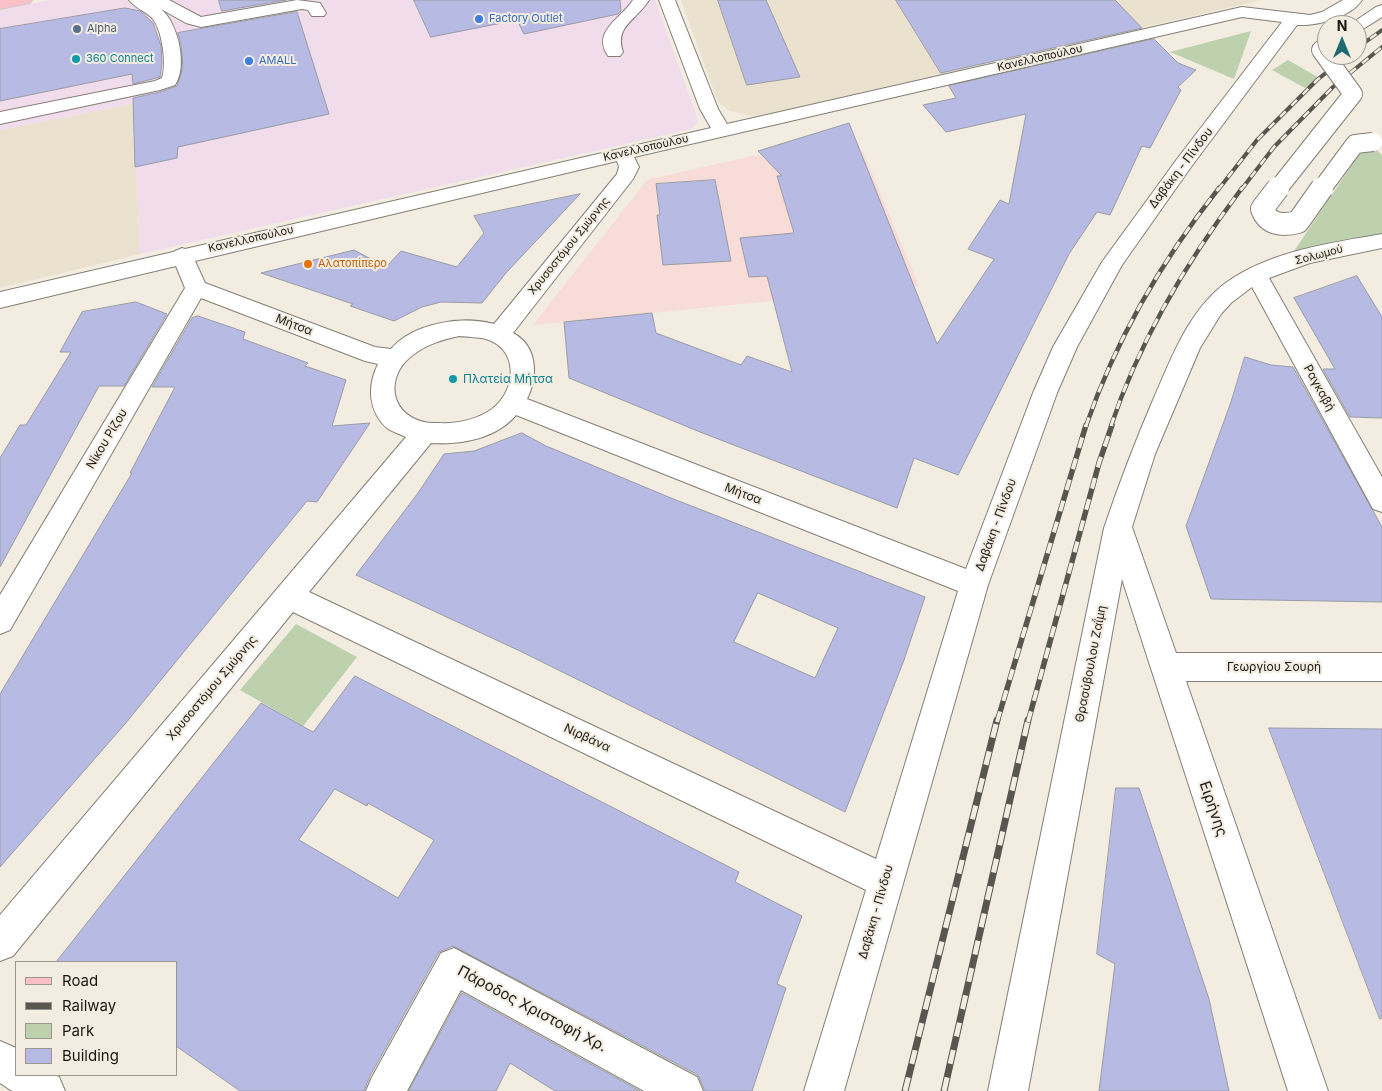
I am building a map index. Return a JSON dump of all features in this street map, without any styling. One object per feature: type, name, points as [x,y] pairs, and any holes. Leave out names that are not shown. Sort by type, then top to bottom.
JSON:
[{"type":"main road","points":[[0,4],[24,0]]},
{"type":"street","points":[[0,118],[166,83],[172,75],[168,35],[161,16],[137,0]]},
{"type":"street","points":[[157,0],[192,20],[201,22]]},
{"type":"street","points":[[614,52],[610,42],[610,34],[641,0]]},
{"type":"street","points":[[666,0],[709,109],[722,131]]},
{"type":"street","name":"Κανελλοπούλου","points":[[0,300],[182,255],[237,232],[438,196],[1242,12],[1262,13],[1286,9],[1320,18],[1354,0]]},
{"type":"street","points":[[168,35],[181,27],[201,22],[302,4],[314,6],[318,13]]},
{"type":"street","name":"Δαβάκη - Πίνδου","points":[[824,1091],[974,585],[1045,393],[1065,347],[1085,309],[1124,247],[1286,9]]},
{"type":"street","points":[[1367,20],[1382,10]]},
{"type":"street","points":[[1332,65],[1353,94],[1262,209],[1262,212],[1271,221],[1285,224],[1298,222],[1355,144],[1378,143]]},
{"type":"street","name":"Χρυσοστόμου Σμύρνης","points":[[498,335],[626,176],[629,167],[623,153]]},
{"type":"street","points":[[431,176],[438,196]]},
{"type":"street","name":"Σολωμού","points":[[1257,275],[1320,253],[1382,241]]},
{"type":"street","points":[[182,255],[196,288]]},
{"type":"street","name":"Ραγκαβή","points":[[1257,275],[1382,501]]},
{"type":"street","name":"Θρασύβουλου Ζαΐμη","points":[[1008,1091],[1118,528],[1139,463],[1183,360],[1200,328],[1224,296],[1257,275]]},
{"type":"street","name":"Μήτσα","points":[[196,288],[373,354],[394,358]]},
{"type":"street","name":"Νίκου Ρίζου","points":[[0,621],[196,288]]},
{"type":"street","points":[[468,328],[498,335],[516,348],[520,354],[524,368],[524,382],[513,404],[497,418],[470,431],[446,435],[424,433],[400,423],[389,413],[382,400],[383,379],[394,358],[405,348],[419,339],[442,330],[468,328]]},
{"type":"street","name":"Μήτσα","points":[[513,404],[974,585]]},
{"type":"street","name":"Χρυσοστόμου Σμύρνης","points":[[0,943],[424,433]]},
{"type":"street","name":"Ειρήνης","points":[[1118,528],[1308,1091]]},
{"type":"street","name":"Νιρβάνα","points":[[288,596],[885,880]]},
{"type":"street","name":"Γεωργίου Σουρή","points":[[1165,667],[1382,668]]},
{"type":"street","name":"Πάροδος Χριστοφή Χρ.","points":[[386,1091],[454,966],[683,1091]]},
{"type":"street","points":[[0,1060],[15,1070]]},
{"type":"street","points":[[23,1076],[45,1091]]},
{"type":"shaded area","points":[[51,0],[655,0],[697,117],[697,122],[691,129],[140,254],[133,104],[0,130],[0,10]]},
{"type":"shaded area","points":[[681,0],[1262,0],[764,115],[751,116],[730,111],[718,102]]},
{"type":"shaded area","points":[[133,104],[140,254],[0,288],[0,130]]},
{"type":"shaded area","points":[[863,152],[919,286],[533,325],[647,180],[761,154],[765,159]]},
{"type":"green space","points":[[1251,31],[1234,79],[1170,52]]},
{"type":"green space","points":[[1288,60],[1321,79],[1305,88],[1272,70]]},
{"type":"green space","points":[[1362,150],[1377,150],[1382,155],[1382,237],[1294,251]]},
{"type":"green space","points":[[296,624],[357,657],[303,726],[240,690]]},
{"type":"building","points":[[219,0],[286,0],[222,11]]},
{"type":"building","name":"Factory Outlet","points":[[414,0],[620,0],[621,11],[618,14],[524,34],[517,20],[431,37]]},
{"type":"building","points":[[718,0],[766,0],[800,77],[747,85]]},
{"type":"building","points":[[896,0],[1115,0],[1142,28],[941,73]]},
{"type":"building","name":"360 Connect","points":[[125,8],[140,11],[153,23],[161,46],[162,64],[160,77],[133,84],[132,74],[0,101],[0,29]]},
{"type":"building","name":"AMALL","points":[[297,12],[329,114],[178,147],[177,158],[135,167],[133,98],[177,86],[183,67],[178,33]]},
{"type":"building","points":[[1154,39],[1178,63],[1196,70],[1178,87],[1181,90],[1150,148],[1142,146],[1110,215],[1097,212],[1069,254],[958,475],[914,458],[897,508],[700,432],[569,378],[564,322],[652,313],[656,333],[741,365],[747,356],[792,372],[767,276],[749,277],[740,238],[794,233],[777,176],[782,176],[758,151],[849,123],[937,344],[994,259],[968,249],[1000,200],[1009,204],[1026,114],[946,132],[923,105],[956,98],[949,86]]},
{"type":"building","points":[[715,180],[731,261],[663,265],[657,215],[660,215],[656,184]]},
{"type":"building","points":[[580,194],[506,273],[482,303],[441,302],[422,307],[394,321],[350,306],[353,304],[261,273],[354,250],[386,267],[401,251],[457,267],[484,233],[474,216]]},
{"type":"building","points":[[1357,276],[1382,317],[1382,418],[1350,417],[1323,369],[1335,369],[1294,298]]},
{"type":"building","points":[[136,302],[167,314],[124,386],[99,386],[0,567],[0,458],[20,425],[26,425],[71,352],[60,352],[82,312]]},
{"type":"building","points":[[198,316],[245,332],[243,339],[308,363],[305,366],[346,380],[332,426],[370,423],[317,502],[307,501],[125,724],[0,867],[0,694],[132,473],[130,473],[175,387],[152,387],[192,318]]},
{"type":"building","points":[[1245,357],[1271,365],[1293,367],[1382,527],[1382,602],[1211,599],[1186,526],[1231,402]]},
{"type":"building","points":[[522,433],[546,446],[671,498],[925,597],[904,660],[845,812],[520,651],[356,575],[418,493],[444,454],[474,451]],"holes":[[[758,593],[838,628],[815,678],[734,642]]]},
{"type":"building","points":[[355,676],[739,872],[735,882],[802,916],[777,984],[786,988],[752,1091],[705,1091],[698,1075],[453,946],[439,952],[370,1076],[364,1091],[240,1091],[178,1047],[178,961],[57,961],[261,703],[313,732]],"holes":[[[335,789],[367,806],[368,803],[434,840],[398,898],[299,840]]]},
{"type":"building","points":[[1269,728],[1382,729],[1382,1018],[1380,1019]]},
{"type":"building","points":[[1116,788],[1139,788],[1209,999],[1229,1091],[1099,1091],[1115,964],[1097,954]]},
{"type":"building","points":[[462,993],[640,1091],[555,1091],[510,1063],[496,1091],[409,1091]]},
{"type":"railway","points":[[1367,41],[1382,30]]},
{"type":"railway","points":[[1241,190],[1274,147],[1333,87],[1382,47]]},
{"type":"railway","points":[[1218,190],[1257,140],[1317,80],[1336,65]]},
{"type":"railway","points":[[1086,426],[1111,362],[1142,301],[1178,243],[1219,188]]},
{"type":"railway","points":[[1111,426],[1136,362],[1167,302],[1202,244],[1242,188]]},
{"type":"railway","points":[[997,722],[1086,425]]},
{"type":"railway","points":[[1028,722],[1099,463],[1112,425]]},
{"type":"railway","points":[[905,1091],[997,720]]},
{"type":"railway","points":[[944,1091],[1028,720]]},
{"type":"place","name":"Factory Outlet","points":[[479,19]]},
{"type":"place","name":"Alpha","points":[[77,29]]},
{"type":"place","name":"360 Connect","points":[[76,59]]},
{"type":"place","name":"AMALL","points":[[249,61]]},
{"type":"place","name":"Αλατοπίπερο","points":[[308,264]]},
{"type":"place","name":"Πλατεία Μήτσα","points":[[453,379]]}]
